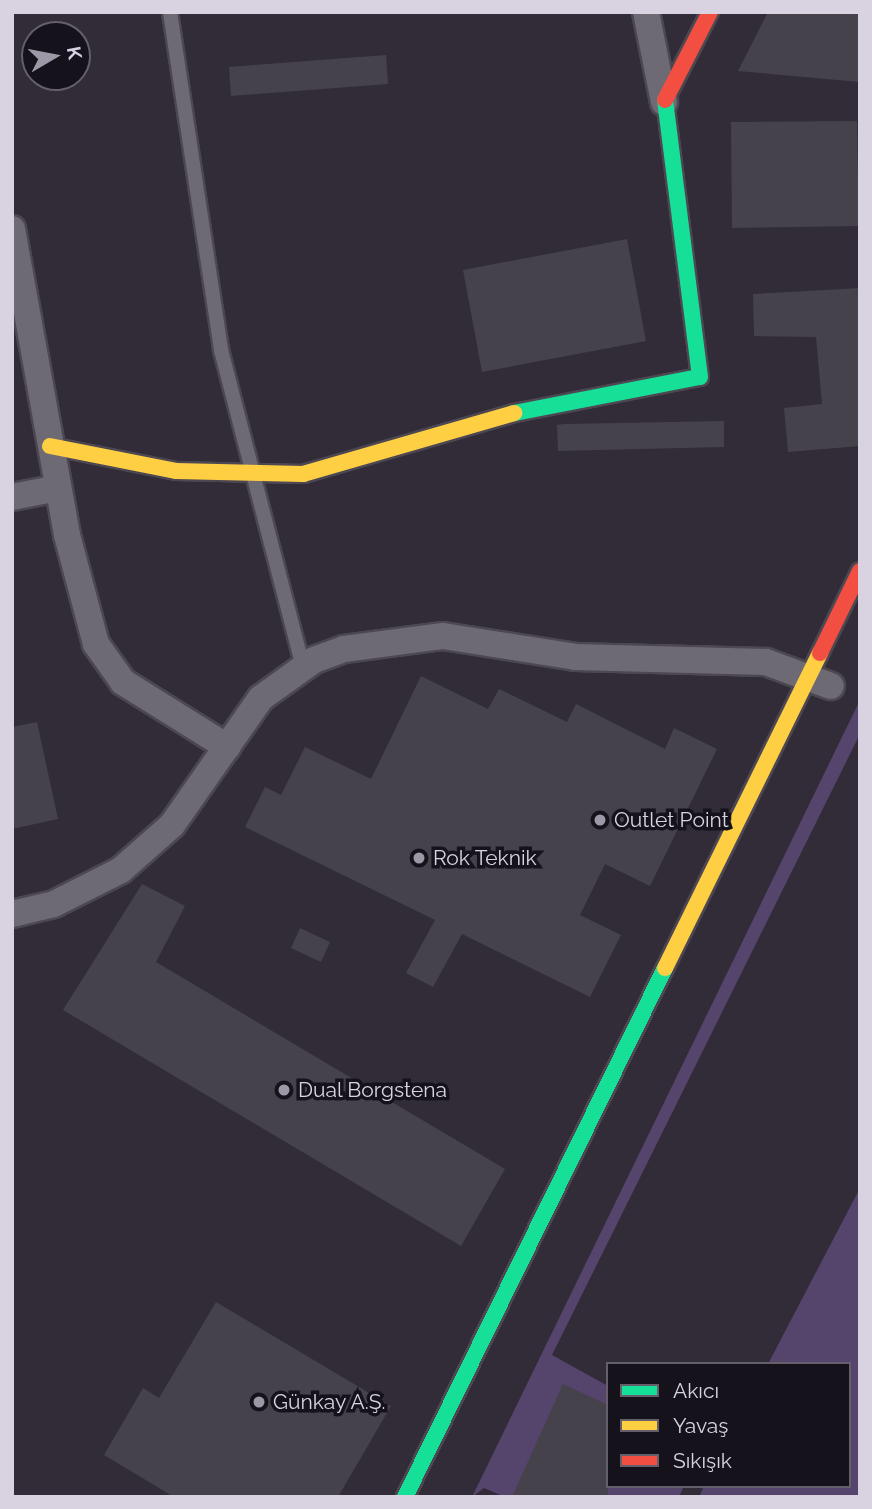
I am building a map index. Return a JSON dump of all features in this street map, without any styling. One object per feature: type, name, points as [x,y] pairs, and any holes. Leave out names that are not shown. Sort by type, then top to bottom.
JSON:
[{"type":"street","points":[[50,446],[176,471],[250,474],[323,470],[530,408],[700,377],[664,102],[646,12]]},
{"type":"street","points":[[664,102],[710,12]]},
{"type":"street","points":[[12,229],[50,446],[83,604],[109,665],[145,698],[228,747]]},
{"type":"street","points":[[12,497],[58,488]]},
{"type":"street","points":[[405,1497],[825,683],[860,570]]},
{"type":"street","points":[[12,914],[54,904],[121,870],[172,825],[261,698],[303,667],[377,641],[443,636],[575,657],[766,662],[825,683]]},
{"type":"lane","points":[[170,12],[221,350],[250,474],[303,667]]},
{"type":"shaded area","points":[[860,700],[860,734],[552,1355],[606,1385],[606,1488],[683,1488],[679,1497],[505,1497],[484,1488],[472,1497]]},
{"type":"shaded area","points":[[860,1188],[860,1497],[699,1497],[703,1488],[851,1488],[851,1362],[769,1362]]},
{"type":"building","points":[[768,12],[860,12],[860,82],[738,71]]},
{"type":"building","points":[[386,55],[388,84],[231,96],[229,67]]},
{"type":"building","points":[[857,121],[859,226],[732,228],[731,122]]},
{"type":"building","points":[[627,239],[646,341],[482,372],[463,270]]},
{"type":"building","points":[[860,288],[860,446],[788,452],[784,408],[822,404],[816,337],[754,336],[753,294]]},
{"type":"building","points":[[724,421],[724,447],[558,451],[557,425]]},
{"type":"building","points":[[421,676],[488,709],[499,689],[567,722],[576,704],[665,749],[674,728],[717,749],[650,886],[605,864],[580,915],[621,935],[590,997],[462,934],[433,987],[406,973],[435,920],[245,827],[265,787],[281,795],[305,747],[371,779]]},
{"type":"building","points":[[37,722],[58,819],[12,829],[12,727]]},
{"type":"building","name":"Dual Borgstena","points":[[142,884],[185,906],[156,962],[505,1169],[461,1246],[63,1010]]},
{"type":"building","points":[[300,928],[330,942],[321,962],[291,948]]},
{"type":"building","name":"Günkay A.Ş.","points":[[216,1302],[391,1406],[338,1497],[174,1497],[104,1455],[143,1388],[159,1398]]},
{"type":"building","points":[[563,1384],[606,1404],[608,1497],[512,1497]]},
{"type":"traffic: fast","points":[[514,413],[700,377],[665,100]]},
{"type":"traffic: fast","points":[[405,1497],[665,968]]},
{"type":"traffic: slow","points":[[50,446],[176,471],[303,474],[514,413]]},
{"type":"traffic: slow","points":[[665,968],[820,653]]},
{"type":"traffic: jam","points":[[665,100],[710,12]]},
{"type":"traffic: jam","points":[[820,653],[860,571]]},
{"type":"place","name":"Outlet Point","points":[[600,820]]},
{"type":"place","name":"Rok Teknik","points":[[419,858]]},
{"type":"place","name":"Dual Borgstena","points":[[284,1090]]},
{"type":"place","name":"Günkay A.Ş.","points":[[259,1402]]}]
